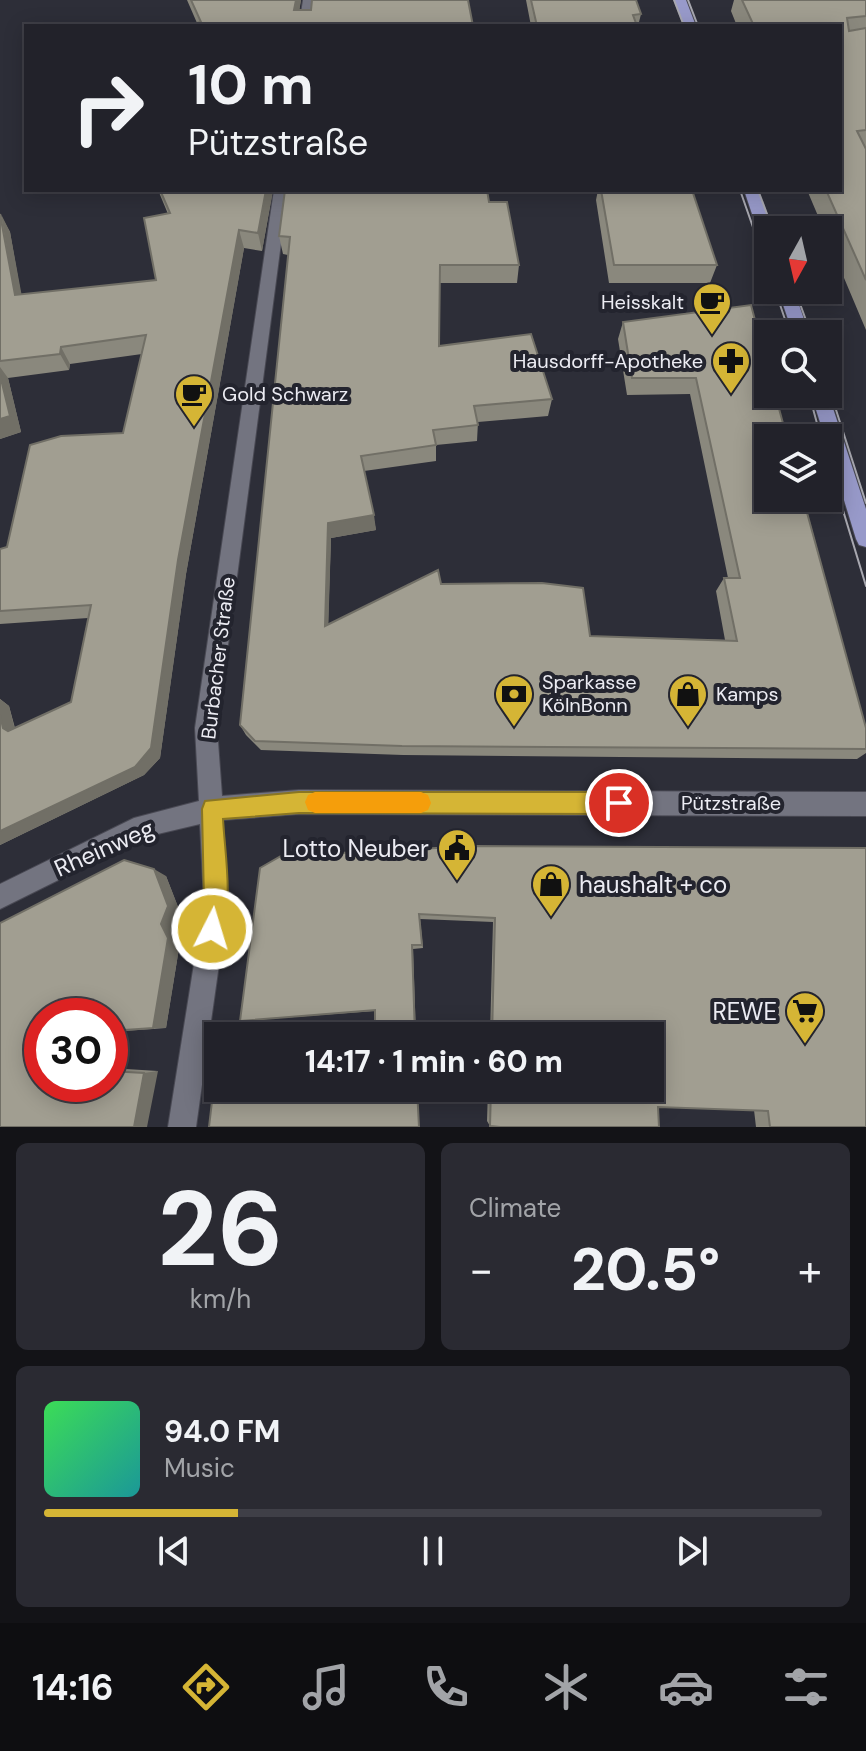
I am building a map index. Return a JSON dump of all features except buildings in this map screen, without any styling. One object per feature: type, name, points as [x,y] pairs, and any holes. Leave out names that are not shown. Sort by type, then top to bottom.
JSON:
[{"type":"main road","points":[[680,0],[689,24]]},
{"type":"main road","points":[[752,192],[760,216]]},
{"type":"main road","points":[[824,408],[866,539]]},
{"type":"street","points":[[305,24],[309,0]]},
{"type":"street","name":"Burbacher Straße","points":[[182,1127],[216,901],[206,728],[281,192]]},
{"type":"street","name":"Pützstraße","points":[[212,809],[299,802],[866,804]]},
{"type":"street","name":"Rheinweg","points":[[0,897],[142,826],[212,809]]},
{"type":"tram line","points":[[674,0],[683,24]]},
{"type":"tram line","points":[[688,0],[697,24]]},
{"type":"tram line","points":[[741,192],[754,230]]},
{"type":"tram line","points":[[759,192],[768,216]]},
{"type":"tram line","points":[[780,304],[785,320]]},
{"type":"tram line","points":[[800,304],[806,320]]},
{"type":"tram line","points":[[813,408],[817,424]]},
{"type":"tram line","points":[[835,408],[866,503]]},
{"type":"tram line","points":[[842,507],[866,586]]},
{"type":"slow traffic","points":[[315,802],[421,803]]},
{"type":"place","name":"Heisskalt","points":[[712,336]]},
{"type":"place","name":"Hausdorff-Apotheke","points":[[731,395]]},
{"type":"place","name":"Gold Schwarz","points":[[194,428]]},
{"type":"place","name":"Sparkasse KölnBonn","points":[[514,728]]},
{"type":"place","name":"Kamps","points":[[688,728]]},
{"type":"place","name":"Lotto Neuber","points":[[457,882]]},
{"type":"place","name":"haushalt + co","points":[[551,918]]},
{"type":"place","name":"REWE","points":[[805,1045]]},
{"type":"route","points":[[212,929],[216,901],[212,809],[299,802],[619,803]]}]
